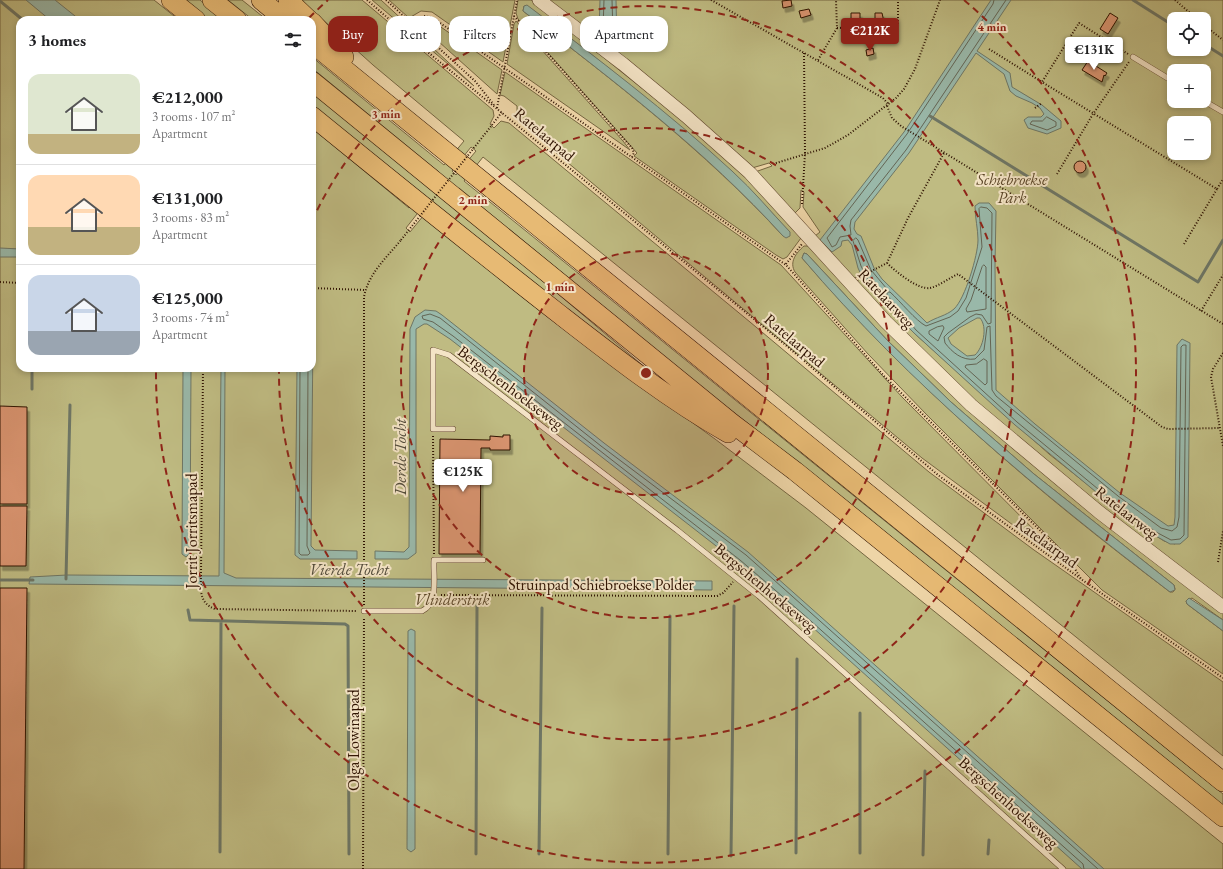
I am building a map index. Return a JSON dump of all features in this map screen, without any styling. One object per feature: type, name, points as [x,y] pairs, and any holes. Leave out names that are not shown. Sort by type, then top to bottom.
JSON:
[{"type":"highway","points":[[171,0],[191,16]]},
{"type":"highway","points":[[212,0],[232,16]]},
{"type":"highway","points":[[261,0],[280,16]]},
{"type":"highway","points":[[288,0],[305,16]]},
{"type":"highway","points":[[316,27],[380,99]]},
{"type":"highway","points":[[316,46],[1223,782]]},
{"type":"highway","points":[[316,84],[733,424],[795,471],[1223,817]]},
{"type":"highway","points":[[316,119],[519,283],[602,347],[670,396],[720,429],[795,471]]},
{"type":"street","name":"Ratelaarweg","points":[[539,0],[623,64],[686,116],[750,173],[886,322],[971,405],[1099,512],[1223,607]]},
{"type":"lane","points":[[1133,57],[1167,78]]},
{"type":"lane","points":[[1211,104],[1223,112]]},
{"type":"lane","name":"Bergschenhoekseweg","points":[[433,429],[433,350],[449,355],[677,530],[737,578],[901,722],[1063,869]]},
{"type":"lane","points":[[433,429],[453,429]]},
{"type":"lane","points":[[364,611],[422,611],[430,605],[433,594],[434,560],[483,560]]},
{"type":"path","name":"Ratelaarpad","points":[[368,0],[419,45],[782,342],[938,475],[1081,579],[1223,678]]},
{"type":"path","points":[[386,0],[403,16]]},
{"type":"path","points":[[497,108],[517,0]]},
{"type":"path","points":[[711,0],[884,98],[892,118],[902,126],[1223,324]]},
{"type":"path","points":[[818,60],[837,28],[836,0]]},
{"type":"path","points":[[837,28],[898,26],[898,0]]},
{"type":"path","points":[[773,164],[825,148],[848,135],[888,106],[904,90],[915,69],[940,0]]},
{"type":"path","points":[[1175,0],[1189,12]]},
{"type":"path","points":[[514,16],[632,148],[634,153],[632,157]]},
{"type":"path","points":[[1042,82],[1079,23],[1133,57],[1093,114],[1057,174]]},
{"type":"path","points":[[441,24],[786,265],[884,376],[1069,560],[1081,579]]},
{"type":"path","points":[[1211,31],[1223,40]]},
{"type":"path","points":[[989,49],[1217,189]]},
{"type":"path","points":[[441,51],[475,81],[497,108]]},
{"type":"path","points":[[802,204],[805,153],[804,52]]},
{"type":"path","points":[[1035,108],[1042,103]]},
{"type":"path","points":[[364,594],[366,290],[371,278],[502,112]]},
{"type":"path","points":[[857,279],[887,263],[908,218],[944,153]]},
{"type":"path","points":[[1184,244],[1223,179]]},
{"type":"path","points":[[786,265],[809,236]]},
{"type":"path","points":[[887,263],[894,271],[916,285],[925,288],[931,288],[958,274],[1162,427],[1168,429],[1220,428]]},
{"type":"path","points":[[1201,311],[1223,275]]},
{"type":"path","points":[[0,282],[16,283]]},
{"type":"path","points":[[316,288],[366,290]]},
{"type":"path","points":[[1223,353],[1213,369],[1211,377],[1223,446]]},
{"type":"path","name":"Jorrit Jorritsmapad","points":[[203,372],[201,592],[204,603],[215,609],[364,611]]},
{"type":"path","points":[[433,429],[434,560]]},
{"type":"path","points":[[1218,562],[1223,531]]},
{"type":"path","name":"Struinpad Schiebroekse Polder","points":[[433,594],[717,596],[723,593],[737,578]]},
{"type":"path","name":"Olga Lowinapad","points":[[363,869],[364,611]]},
{"type":"green space","name":"Vlinderstrik","points":[[0,0],[154,0],[174,16],[16,16],[16,372],[316,372],[316,131],[409,208],[421,194],[316,108],[316,94],[428,185],[439,172],[316,71],[316,60],[444,165],[464,141],[359,52],[378,52],[378,16],[328,16],[328,24],[301,0],[362,0],[386,20],[386,52],[424,52],[493,110],[494,116],[490,124],[494,128],[501,121],[509,123],[929,472],[1034,550],[1223,682],[1223,756],[483,157],[464,181],[1223,794],[1223,806],[794,459],[710,394],[459,188],[448,201],[647,369],[430,223],[550,319],[715,439],[806,508],[1223,844],[1223,869],[0,869]],"holes":[[[471,147],[476,151],[456,175],[452,171]],[[428,200],[433,204],[410,232],[406,228]]]},
{"type":"green space","points":[[182,0],[200,0],[219,16],[202,16]]},
{"type":"green space","points":[[228,0],[242,0],[262,16],[248,16]]},
{"type":"green space","points":[[372,0],[381,0],[398,16],[391,16]]},
{"type":"green space","points":[[389,0],[515,0],[510,26],[510,16],[449,16],[449,24],[441,18],[441,16],[438,16],[432,12],[421,11],[412,16],[407,16]]},
{"type":"green space","points":[[518,0],[531,0],[551,16],[538,16],[524,6],[523,11],[529,16],[518,16],[518,19],[516,13]]},
{"type":"green space","name":"Schiebroekse Park","points":[[548,0],[1223,0],[1223,602],[1182,572],[974,401],[855,282],[862,278],[883,297],[902,321],[914,333],[1049,454],[1131,519],[1164,541],[1175,544],[1051,447],[861,275],[852,279],[815,236],[820,232],[803,207],[804,192],[801,190],[800,208],[795,213],[755,172],[772,166],[769,163],[752,168],[611,52],[668,52],[668,16],[580,16],[580,26],[572,20],[572,16],[567,16]]},
{"type":"green space","points":[[516,21],[518,23],[518,52],[544,52],[630,150],[507,64],[514,24]]},
{"type":"green space","points":[[441,27],[449,33],[449,51],[441,44]]},
{"type":"green space","points":[[572,33],[580,39],[580,46],[572,40]]},
{"type":"green space","points":[[572,49],[658,118],[690,146],[753,205],[783,236],[790,233],[754,194],[695,139],[588,52],[596,52],[701,135],[751,181],[801,238],[787,257],[783,259],[634,156],[637,153],[547,52],[572,52]]},
{"type":"green space","points":[[434,52],[437,52],[474,86]]},
{"type":"green space","points":[[450,52],[476,52],[502,70],[497,94]]},
{"type":"green space","points":[[489,52],[505,52],[503,62]]},
{"type":"green space","points":[[505,72],[781,265],[902,397],[1070,567],[922,458],[543,142],[517,118],[517,106],[504,96],[500,95]]},
{"type":"green space","points":[[804,246],[811,246],[859,301],[1223,613],[1223,620],[1192,598],[1186,601],[1187,604],[1223,631],[1223,674],[1102,590],[926,414],[868,354],[795,272],[793,268],[793,261]],"holes":[[[804,253],[807,254],[888,341],[951,402],[1034,474],[1174,585],[1175,589],[1173,592],[1170,592],[1120,554],[1024,476],[931,393],[887,349],[802,258]]]},
{"type":"water","points":[[26,0],[55,0],[75,16],[45,16]]},
{"type":"water","points":[[600,0],[616,0],[616,16],[599,16]]},
{"type":"water","points":[[991,0],[1011,0],[977,51],[1010,73],[1012,87],[1042,105],[1061,121],[1061,128],[1047,134],[1028,128],[1024,120],[1028,117],[1041,117],[1044,114],[1040,108],[1016,96],[1010,91],[1004,74],[976,53],[909,153],[855,222],[854,229],[857,234],[861,236],[874,268],[882,279],[927,323],[951,311],[958,304],[970,276],[977,247],[978,236],[975,206],[979,203],[989,203],[996,211],[996,390],[1035,424],[1120,493],[1168,526],[1174,525],[1175,517],[1177,345],[1182,339],[1190,343],[1188,537],[1180,544],[1170,544],[1154,535],[1096,492],[1015,425],[914,333],[902,321],[883,297],[864,281],[858,268],[852,245],[848,240],[842,241],[841,246],[832,252],[820,240],[904,132]],"holes":[[[977,318],[980,318],[984,327],[984,337],[982,343],[975,355],[967,356],[951,344],[948,338],[959,328]]]},
{"type":"water","points":[[527,5],[542,16],[529,16],[523,11],[524,6]]},
{"type":"water","points":[[572,39],[580,45],[580,52],[589,52],[708,149],[755,193],[790,232],[790,236],[786,238],[783,236],[723,175],[691,146],[572,49]]},
{"type":"water","points":[[0,248],[16,249],[16,257],[0,257]]},
{"type":"water","points":[[804,253],[807,254],[888,341],[951,402],[1034,474],[1174,585],[1175,590],[1170,592],[1121,554],[977,435],[886,350],[843,305],[802,258]]},
{"type":"water","points":[[425,310],[436,311],[442,315],[604,443],[748,552],[1104,869],[1082,869],[801,617],[738,563],[450,339],[427,324],[424,324],[416,329],[416,553],[408,559],[375,559],[375,551],[404,552],[409,547],[410,329],[415,317]]},
{"type":"water","points":[[183,372],[191,372],[190,553],[186,557],[182,554]]},
{"type":"water","points":[[221,372],[225,372],[224,573],[236,578],[712,581],[712,590],[29,584],[30,577],[67,575],[219,576]]},
{"type":"water","points":[[297,372],[313,372],[311,546],[315,550],[357,551],[357,559],[300,559],[295,555]]},
{"type":"water","points":[[1189,598],[1223,620],[1223,631],[1187,604],[1186,601]]},
{"type":"water","points":[[411,629],[415,631],[415,849],[411,852],[407,849],[408,631]]},
{"type":"building","points":[[791,0],[792,6],[783,8],[782,1]]},
{"type":"building","points":[[809,9],[811,15],[801,18],[799,11]]},
{"type":"building","points":[[851,13],[860,13],[860,21],[851,21]]},
{"type":"building","points":[[875,13],[882,13],[884,22],[875,22]]},
{"type":"building","points":[[1110,13],[1118,18],[1108,34],[1100,29]]},
{"type":"building","points":[[873,48],[874,54],[867,56],[866,50]]},
{"type":"building","points":[[1088,61],[1107,73],[1105,76],[1104,75],[1102,82],[1082,70]]},
{"type":"building","points":[[1078,161],[1082,161],[1086,167],[1082,173],[1078,173],[1074,169],[1074,165]]},
{"type":"building","points":[[0,406],[27,407],[27,504],[0,504]]},
{"type":"building","points":[[503,435],[510,435],[510,450],[490,450],[490,448],[481,448],[480,554],[439,554],[440,439],[490,440],[490,436],[503,437]]},
{"type":"building","points":[[0,506],[27,506],[26,566],[0,566]]},
{"type":"building","points":[[0,588],[27,588],[24,869],[0,869]]},
{"type":"waterway","points":[[1133,0],[1167,22]]},
{"type":"waterway","points":[[0,1],[18,16]]},
{"type":"waterway","points":[[1211,48],[1223,56]]},
{"type":"waterway","points":[[930,116],[1198,282],[1223,240]]},
{"type":"waterway","points":[[32,372],[32,389]]},
{"type":"waterway","points":[[66,579],[70,405]]},
{"type":"waterway","name":"Vierde Tocht","points":[[0,580],[33,580]]},
{"type":"waterway","points":[[476,854],[477,605]]},
{"type":"waterway","points":[[731,856],[734,606]]},
{"type":"waterway","points":[[539,854],[542,608]]},
{"type":"waterway","points":[[188,610],[190,620],[345,624],[348,626],[349,854]]},
{"type":"waterway","points":[[668,854],[670,616]]},
{"type":"waterway","points":[[220,852],[221,621]]},
{"type":"waterway","points":[[796,853],[797,659]]},
{"type":"waterway","points":[[860,713],[860,853]]},
{"type":"waterway","points":[[923,855],[925,771]]},
{"type":"waterway","points":[[988,854],[989,840]]},
{"type":"water label","name":"Derde Tocht","points":[[400,457]]}]
